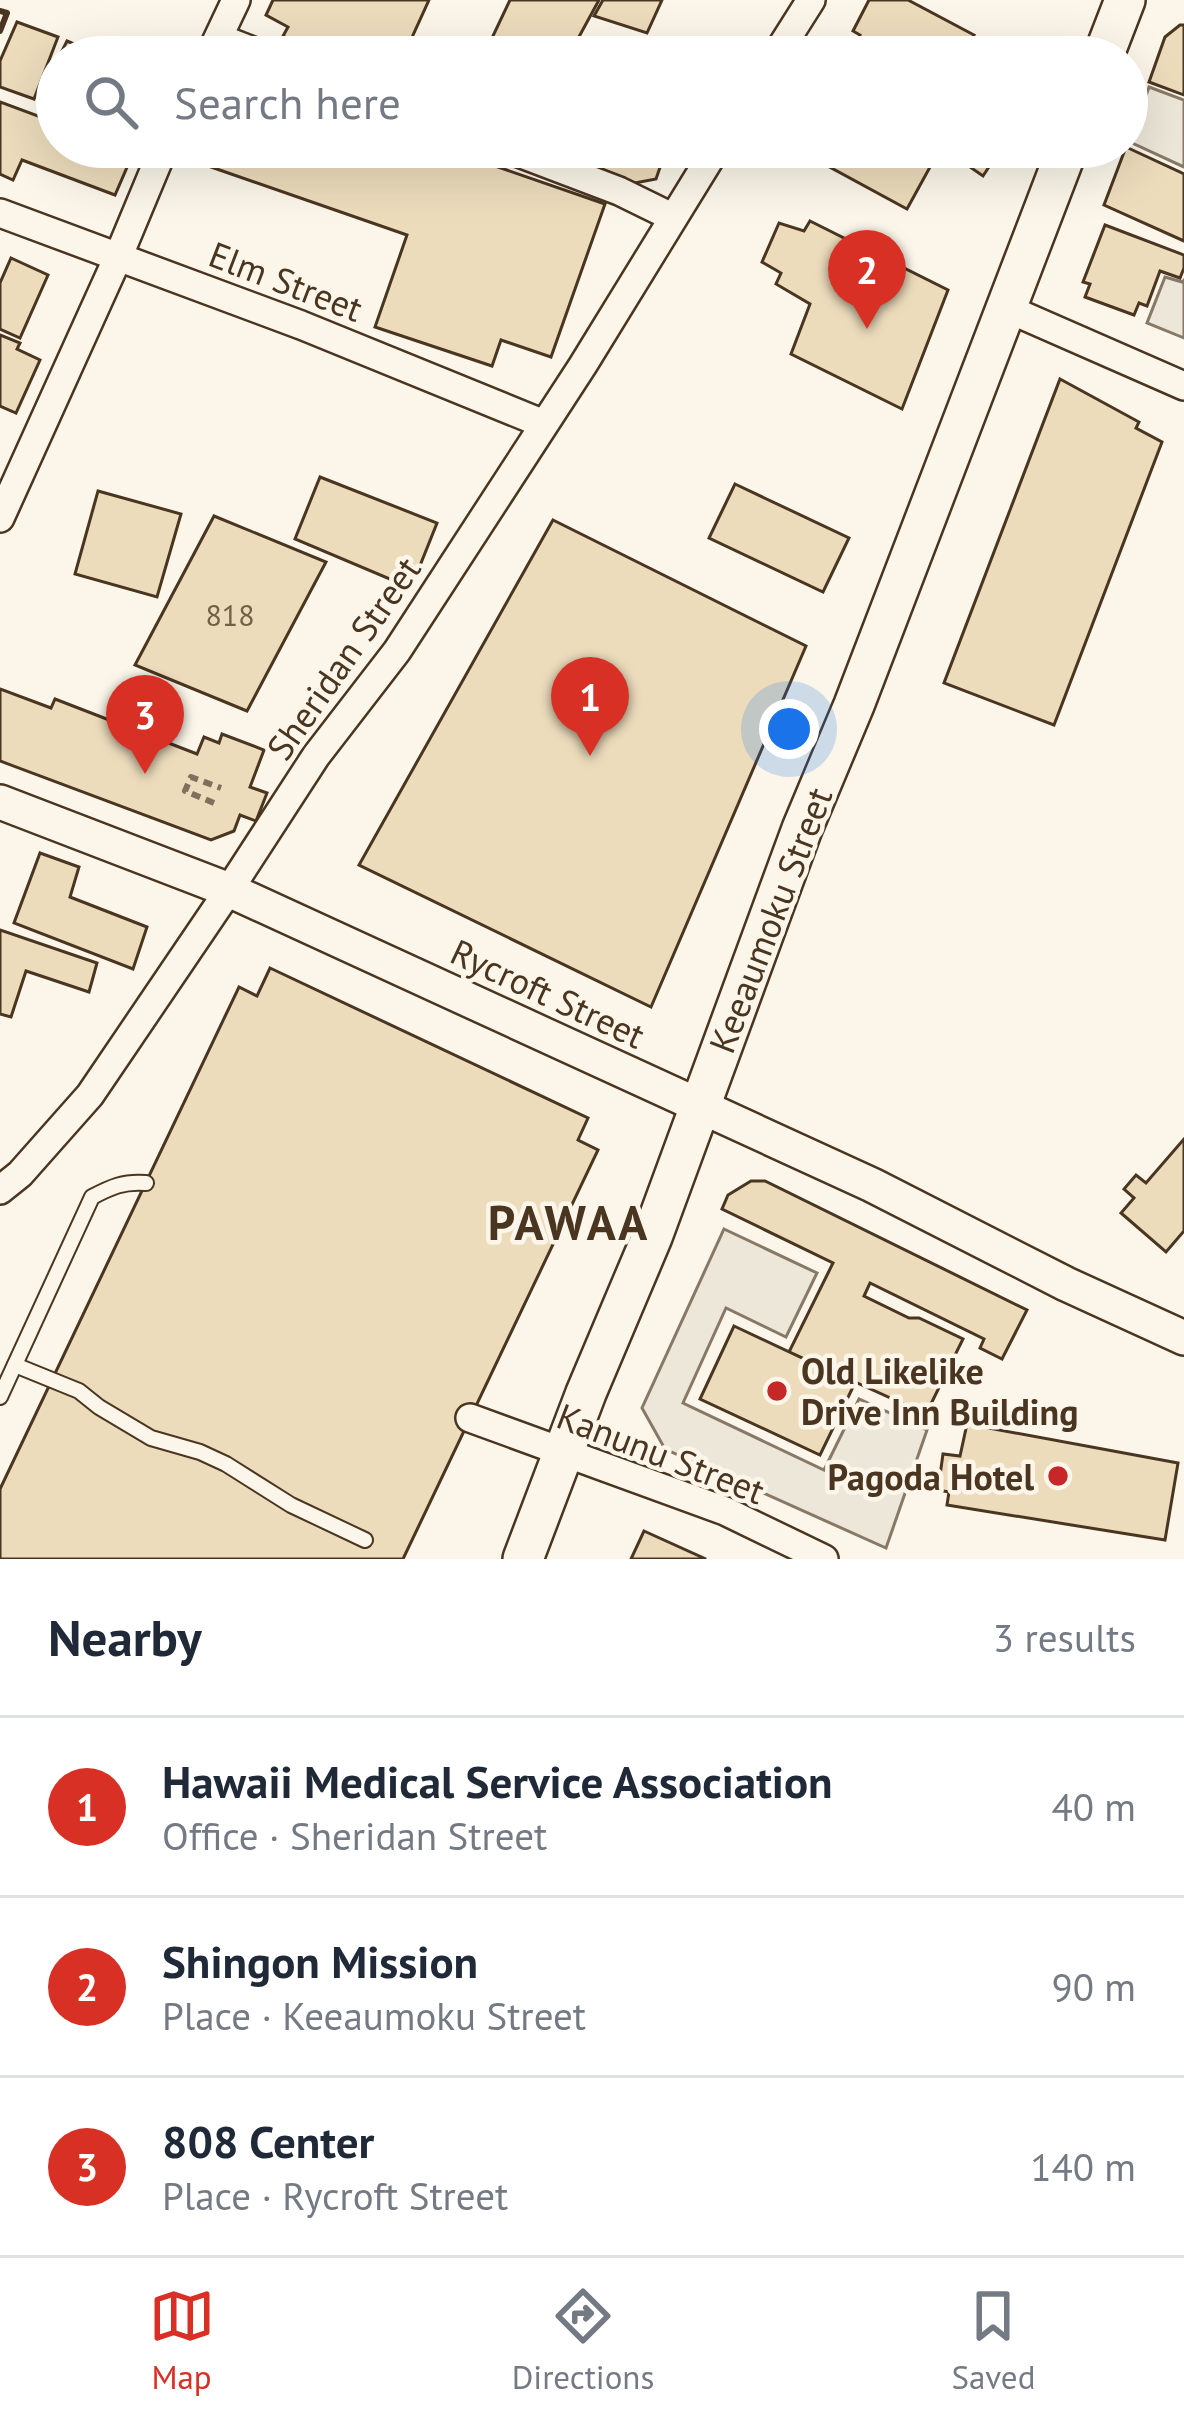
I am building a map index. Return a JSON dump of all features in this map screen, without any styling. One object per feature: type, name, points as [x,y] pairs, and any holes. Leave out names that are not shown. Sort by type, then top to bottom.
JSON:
[{"type":"main road","points":[[1111,36],[1125,0]]},
{"type":"main road","name":"Keeaumoku Street","points":[[523,1559],[652,1237],[802,829],[1060,168]]},
{"type":"street","points":[[220,36],[236,0]]},
{"type":"street","points":[[789,36],[812,0]]},
{"type":"street","points":[[0,518],[155,168]]},
{"type":"street","points":[[558,168],[672,218]]},
{"type":"street","name":"Sheridan Street","points":[[0,1190],[90,1095],[316,756],[397,651],[583,365],[704,168]]},
{"type":"street","name":"Elm Street","points":[[0,213],[324,334],[544,424]]},
{"type":"street","points":[[1006,308],[1184,386]]},
{"type":"street","name":"Rycroft Street","points":[[0,802],[229,890],[872,1185],[1184,1338]]},
{"type":"street","name":"Kanunu Street","points":[[470,1418],[724,1511],[824,1559]]},
{"type":"lane","points":[[0,1397],[92,1197],[115,1185],[146,1183]]},
{"type":"lane","points":[[15,1365],[79,1390],[151,1438],[226,1464],[291,1505],[365,1540]]},
{"type":"path","points":[[214,803],[184,791],[191,776],[220,788]]},
{"type":"shaded area","points":[[1148,90],[1184,100],[1184,167],[1148,150]]},
{"type":"shaded area","points":[[1165,277],[1184,280],[1184,338],[1147,323]]},
{"type":"shaded area","points":[[724,1229],[817,1273],[786,1337],[726,1308],[683,1403],[824,1470],[859,1399],[927,1430],[886,1548],[665,1449],[642,1408]]},
{"type":"building","points":[[273,0],[429,0],[413,36],[283,36],[288,27],[266,15]]},
{"type":"building","points":[[510,0],[599,0],[579,36],[493,36]]},
{"type":"building","points":[[603,0],[662,0],[647,33],[594,16]]},
{"type":"building","points":[[869,0],[908,0],[974,35],[860,36],[853,31]]},
{"type":"building","points":[[17,22],[55,36],[36,36],[34,99],[0,87],[0,61]]},
{"type":"building","points":[[1184,25],[1184,95],[1149,82],[1165,37]]},
{"type":"building","points":[[0,102],[36,115],[36,165],[22,160],[13,180],[0,174]]},
{"type":"building","points":[[1148,157],[1184,174],[1184,241],[1104,205],[1118,168],[1148,168]]},
{"type":"building","points":[[43,168],[127,168],[115,195]]},
{"type":"building","points":[[214,168],[501,168],[605,204],[551,357],[501,340],[492,366],[375,327],[407,235]]},
{"type":"building","points":[[599,168],[660,168],[656,179],[635,183]]},
{"type":"building","points":[[831,168],[929,168],[907,209]]},
{"type":"building","points":[[810,221],[948,290],[902,409],[791,354],[810,304],[776,284],[781,273],[762,262],[779,223],[804,231]]},
{"type":"building","points":[[1105,225],[1184,255],[1180,278],[1160,271],[1147,306],[1139,303],[1134,315],[1085,297],[1090,284],[1083,282]]},
{"type":"building","points":[[11,258],[48,275],[20,338],[0,329],[0,283]]},
{"type":"building","points":[[0,335],[20,343],[17,349],[40,360],[16,413],[0,406]]},
{"type":"building","points":[[1060,379],[1139,422],[1136,428],[1162,442],[1054,725],[944,683]]},
{"type":"building","points":[[320,477],[437,523],[411,588],[295,539]]},
{"type":"building","points":[[735,484],[849,538],[823,592],[709,538]]},
{"type":"building","points":[[98,491],[181,514],[157,597],[75,574]]},
{"type":"building","points":[[214,516],[326,562],[247,711],[135,665]]},
{"type":"building","points":[[553,520],[806,646],[651,1007],[359,865]]},
{"type":"building","points":[[0,689],[51,708],[55,699],[197,754],[204,737],[219,743],[222,734],[264,750],[250,787],[267,793],[256,821],[240,815],[234,831],[211,840],[0,761]]},
{"type":"building","points":[[40,853],[79,867],[70,897],[147,927],[133,969],[14,923]]},
{"type":"building","points":[[0,930],[97,963],[89,992],[26,971],[11,1017],[0,1014]]},
{"type":"building","points":[[270,968],[588,1118],[578,1140],[598,1150],[403,1559],[0,1559],[0,1489],[239,987],[257,996]]},
{"type":"building","points":[[1184,1139],[1184,1231],[1166,1252],[1121,1213],[1134,1198],[1124,1189],[1136,1175],[1146,1183]]},
{"type":"building","points":[[751,1181],[765,1181],[1027,1310],[1002,1359],[980,1348],[984,1339],[870,1283],[864,1296],[963,1339],[926,1414],[789,1352],[833,1263],[722,1209],[728,1195]]},
{"type":"building","name":"Old Likelike Drive Inn Building","points":[[734,1326],[855,1383],[820,1455],[700,1399]]},
{"type":"building","name":"Pagoda Hotel","points":[[967,1424],[1178,1463],[1165,1540],[947,1505],[949,1492],[938,1490],[943,1454],[960,1456]]},
{"type":"building","points":[[644,1531],[706,1559],[631,1559]]},
{"type":"wall","points":[[0,11],[7,13],[0,31]]},
{"type":"place","name":"Shingon Mission","points":[[867,329]]},
{"type":"place","name":"Hawaii Medical Service Association","points":[[590,756]]},
{"type":"place","name":"808 Center","points":[[145,774]]},
{"type":"place","name":"Old Likelike Drive Inn Building","points":[[777,1391]]},
{"type":"place","name":"Pagoda Hotel","points":[[1058,1476]]},
{"type":"district","name":"PAWAA","points":[[569,1222]]}]
